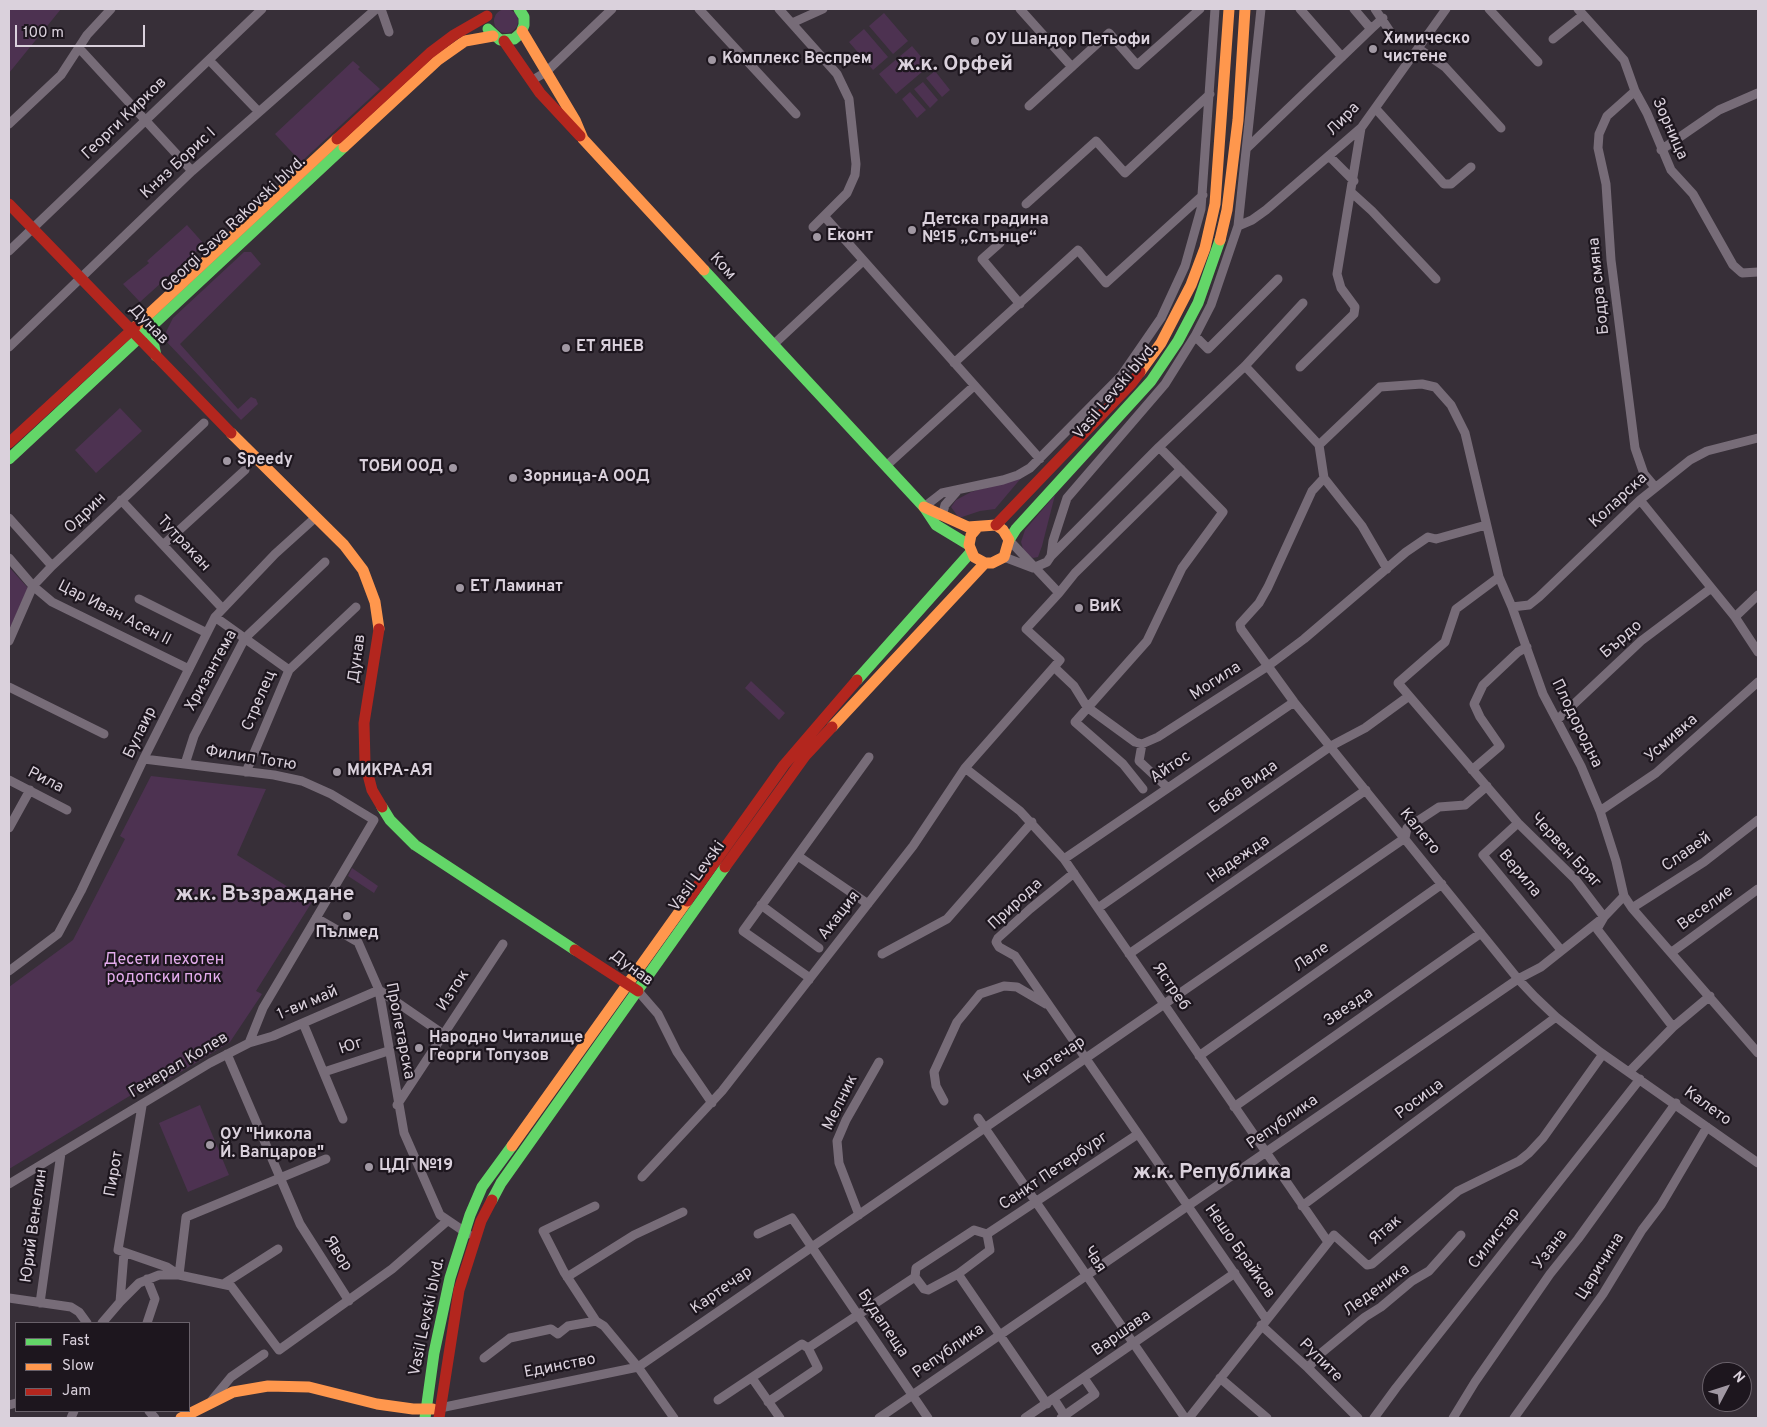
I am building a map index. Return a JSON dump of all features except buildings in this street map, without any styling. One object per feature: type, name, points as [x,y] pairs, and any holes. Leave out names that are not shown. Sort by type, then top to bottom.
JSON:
[{"type":"main road","name":"Ком","points":[[519,9],[524,17],[525,40],[575,120],[583,139],[924,507]]},
{"type":"main road","points":[[523,28],[534,9]]},
{"type":"main road","name":"Vasil Levski blvd.","points":[[996,525],[1131,384],[1161,343],[1191,285],[1205,248],[1215,204],[1229,9]]},
{"type":"main road","name":"Vasil Levski blvd.","points":[[1009,540],[1016,529],[1151,381],[1178,341],[1207,284],[1220,244],[1230,193],[1238,120],[1245,9]]},
{"type":"main road","points":[[489,12],[487,27],[498,38],[566,123],[583,139]]},
{"type":"main road","name":"Georgi Sava Rakovski blvd.","points":[[9,442],[129,329],[430,53],[489,12]]},
{"type":"main road","name":"Georgi Sava Rakovski blvd.","points":[[9,459],[443,56],[465,41],[498,38],[514,39],[523,28]]},
{"type":"main road","name":"Дунав","points":[[9,204],[129,329],[344,545],[363,570],[375,602],[378,642],[364,722],[363,745],[368,778],[381,808],[398,830],[415,845],[638,991]]},
{"type":"main road","points":[[153,324],[152,336],[156,356]]},
{"type":"main road","points":[[924,507],[959,524],[977,528]]},
{"type":"main road","points":[[924,507],[936,525],[970,548]]},
{"type":"main road","points":[[983,525],[996,525],[1003,530],[1009,540],[1004,557],[992,564],[985,563],[974,557],[970,548],[971,535],[977,528],[983,525]]},
{"type":"main road","name":"Vasil Levski","points":[[465,1233],[482,1187],[626,983],[784,765],[970,548]]},
{"type":"main road","name":"Vasil Levski","points":[[476,1238],[481,1221],[501,1183],[638,991],[660,956],[804,756],[985,563]]},
{"type":"main road","name":"Vasil Levski blvd.","points":[[425,1414],[440,1320],[450,1278],[465,1233]]},
{"type":"main road","name":"Vasil Levski blvd.","points":[[440,1413],[459,1290],[476,1238]]},
{"type":"main road","name":"Единство","points":[[181,1418],[212,1401],[253,1388],[295,1385],[322,1389],[376,1404],[425,1414],[440,1413]]},
{"type":"street","points":[[9,124],[61,74],[87,35],[111,9]]},
{"type":"street","name":"Георги Кирков","points":[[9,251],[262,9]]},
{"type":"street","name":"Княз Борис I","points":[[9,347],[192,172],[376,9]]},
{"type":"street","points":[[381,9],[389,32]]},
{"type":"street","points":[[531,81],[546,72],[612,9]]},
{"type":"street","points":[[699,9],[796,114]]},
{"type":"street","points":[[779,9],[837,74],[850,99],[856,164],[855,175],[847,193],[813,227]]},
{"type":"street","points":[[792,22],[823,9]]},
{"type":"street","points":[[1034,9],[1023,12],[1072,67]]},
{"type":"street","points":[[1029,106],[1109,33],[1137,65],[1200,9]]},
{"type":"street","points":[[924,507],[942,493],[1018,475],[1040,459],[1121,376],[1161,318],[1180,279],[1191,247],[1203,194],[1215,9]]},
{"type":"street","points":[[1051,556],[1053,541],[1067,498],[1149,405],[1171,376],[1195,336],[1219,287],[1238,226],[1261,9]]},
{"type":"street","points":[[1300,9],[1342,57]]},
{"type":"street","points":[[1354,9],[1371,29]]},
{"type":"street","points":[[1375,9],[1383,18],[1395,39]]},
{"type":"street","name":"Лира","points":[[1238,226],[1252,220],[1266,210],[1360,128],[1376,109],[1446,9]]},
{"type":"street","points":[[1489,9],[1538,62]]},
{"type":"street","points":[[1553,40],[1580,12]]},
{"type":"street","name":"Зорница","points":[[1580,12],[1624,60],[1635,91],[1647,113],[1661,150],[1674,175],[1693,194],[1733,265],[1742,272],[1758,272]]},
{"type":"street","points":[[1247,148],[1383,18]]},
{"type":"street","points":[[79,48],[192,172]]},
{"type":"street","points":[[1418,49],[1444,67],[1501,128]]},
{"type":"street","points":[[209,60],[259,112]]},
{"type":"street","name":"Бодра смяна","points":[[1635,91],[1607,116],[1602,124],[1598,148],[1606,184],[1613,279],[1635,448],[1644,474],[1655,487]]},
{"type":"street","points":[[1661,150],[1719,110],[1758,93]]},
{"type":"street","points":[[1026,204],[1096,141],[1125,173],[1210,94]]},
{"type":"street","points":[[1376,109],[1440,181],[1450,184],[1470,167]]},
{"type":"street","points":[[1300,367],[1354,314],[1355,307],[1341,288],[1337,274],[1354,181],[1360,128]]},
{"type":"street","points":[[1329,156],[1354,181]]},
{"type":"street","points":[[1351,192],[1372,211],[1436,279]]},
{"type":"street","points":[[954,363],[1078,250],[1106,282],[1203,194]]},
{"type":"street","points":[[824,216],[1040,459]]},
{"type":"street","points":[[1000,243],[982,259],[1020,304]]},
{"type":"street","points":[[772,345],[863,261]]},
{"type":"street","points":[[1195,336],[1208,349],[1278,279]]},
{"type":"street","points":[[1004,557],[1033,568],[1041,566],[1159,447],[1245,366],[1303,303]]},
{"type":"street","points":[[1245,366],[1319,445],[1324,478],[1362,526],[1387,569]]},
{"type":"street","name":"Плодородна","points":[[1319,445],[1380,387],[1422,384],[1435,387],[1451,406],[1463,425],[1499,577],[1512,606],[1543,694],[1558,719],[1600,811],[1616,861],[1624,896],[1632,908],[1758,1053]]},
{"type":"street","points":[[886,466],[974,386]]},
{"type":"street","name":"Одрин","points":[[9,641],[34,586],[52,566],[204,423]]},
{"type":"street","name":"Коларска","points":[[1512,606],[1529,605],[1539,597],[1640,500],[1707,450],[1758,438]]},
{"type":"street","points":[[1143,789],[1123,764],[1075,722],[1147,641],[1182,568],[1224,512],[1159,447]]},
{"type":"street","points":[[1168,788],[1139,760],[1142,744],[1135,742],[1088,707],[1074,686],[1054,667],[1060,660],[1026,629],[1075,573],[1181,469]]},
{"type":"street","points":[[163,545],[245,470]]},
{"type":"street","name":"Калето","points":[[1324,478],[1312,491],[1263,595],[1240,624],[1294,702],[1518,979],[1556,1017],[1604,1054],[1758,1163]]},
{"type":"street","points":[[942,516],[945,504],[958,490]]},
{"type":"street","name":"Тутракан","points":[[121,500],[222,608]]},
{"type":"street","points":[[1640,500],[1710,589],[1735,617],[1758,652]]},
{"type":"street","name":"Булаир","points":[[9,971],[58,934],[82,891],[144,759],[207,633],[222,608],[316,517]]},
{"type":"street","points":[[9,518],[52,566]]},
{"type":"street","name":"Могила","points":[[1142,744],[1158,737],[1268,666],[1428,537],[1436,540],[1486,525]]},
{"type":"street","points":[[1009,540],[1022,551],[1033,568],[1059,593]]},
{"type":"street","name":"Цар Иван Асен II","points":[[9,558],[34,586],[52,602],[189,669]]},
{"type":"street","name":"Хризантема","points":[[185,764],[194,736],[245,638],[325,562]]},
{"type":"street","points":[[1409,696],[1398,683],[1445,642],[1456,610],[1499,577]]},
{"type":"street","name":"Бърдо","points":[[1558,719],[1641,641],[1710,589]]},
{"type":"street","points":[[1735,617],[1758,595]]},
{"type":"street","points":[[139,599],[207,633]]},
{"type":"street","name":"Стрелец","points":[[246,772],[289,670],[356,607]]},
{"type":"street","points":[[216,617],[289,670]]},
{"type":"street","points":[[1472,770],[1500,746],[1480,717],[1474,704],[1483,685],[1518,652],[1527,647]]},
{"type":"street","name":"Акация","points":[[642,1177],[712,1103],[913,846],[965,768],[1054,667]]},
{"type":"street","name":"Усмивка","points":[[1600,811],[1656,773],[1758,682]]},
{"type":"street","points":[[9,687],[104,734]]},
{"type":"street","name":"Баба Вида","points":[[1098,908],[1331,746],[1365,728],[1409,696]]},
{"type":"street","name":"Червен Бряг","points":[[1409,696],[1518,823],[1575,879],[1604,917]]},
{"type":"street","name":"Айтос","points":[[1064,859],[1294,702]]},
{"type":"street","points":[[809,980],[807,976],[743,931],[869,757]]},
{"type":"street","name":"Филип Тотю","points":[[144,759],[274,775],[308,784],[331,794],[374,820]]},
{"type":"street","name":"Ястреб","points":[[965,768],[1032,822],[1064,859],[1328,1242]]},
{"type":"street","name":"Рила","points":[[9,780],[68,810]]},
{"type":"street","name":"Картечар","points":[[638,1367],[1405,838],[1407,828],[1439,808],[1465,805],[1487,786]]},
{"type":"street","points":[[9,828],[30,790]]},
{"type":"street","name":"Надежда","points":[[1129,954],[1366,790]]},
{"type":"street","name":"Генерал Колев","points":[[9,1184],[227,1054],[249,1043],[263,1008],[374,820]]},
{"type":"street","name":"Славей","points":[[1632,908],[1704,862],[1758,820]]},
{"type":"street","points":[[882,954],[946,919],[1032,822]]},
{"type":"street","name":"Верила","points":[[1518,823],[1483,855],[1561,950]]},
{"type":"street","points":[[798,856],[868,904]]},
{"type":"street","name":"Природа","points":[[1015,956],[999,947],[996,942],[998,938],[1074,874]]},
{"type":"street","name":"Лале","points":[[1199,1056],[1442,884]]},
{"type":"street","name":"Веселие","points":[[1672,952],[1758,889]]},
{"type":"street","name":"Република","points":[[879,1418],[1518,979],[1541,967],[1604,917],[1624,896]]},
{"type":"street","points":[[761,905],[819,948]]},
{"type":"street","points":[[1604,917],[1597,929],[1673,1027]]},
{"type":"street","name":"Пролетарска","points":[[316,918],[358,942],[378,990],[404,1133],[440,1215],[446,1222]]},
{"type":"street","name":"Звезда","points":[[1234,1107],[1481,932]]},
{"type":"street","name":"Изток","points":[[398,1105],[503,944]]},
{"type":"street","name":"Нешо Брайков","points":[[1015,956],[1235,1274],[1264,1322]]},
{"type":"street","points":[[944,1101],[936,1086],[934,1072],[957,1022],[980,994],[1004,986],[1016,987],[1051,1007]]},
{"type":"street","points":[[378,990],[444,1034]]},
{"type":"street","name":"1-ви май","points":[[249,1043],[303,1023],[378,990]]},
{"type":"street","name":"Дунав","points":[[638,991],[658,1014],[677,1052],[712,1103]]},
{"type":"street","points":[[1629,1072],[1673,1027],[1710,996]]},
{"type":"street","name":"Росица","points":[[1302,1206],[1556,1017]]},
{"type":"street","points":[[303,1023],[343,1119]]},
{"type":"street","name":"Юг","points":[[324,1072],[388,1051]]},
{"type":"street","name":"Явор","points":[[227,1054],[300,1224],[349,1301]]},
{"type":"street","name":"Ятак","points":[[1328,1242],[1334,1235],[1367,1265],[1372,1264],[1458,1191],[1519,1161],[1529,1153],[1543,1138],[1604,1054]]},
{"type":"street","name":"Мелник","points":[[859,1215],[839,1163],[837,1141],[846,1120],[879,1062]]},
{"type":"street","name":"Силистар","points":[[1374,1418],[1640,1079]]},
{"type":"street","name":"Узана","points":[[1453,1418],[1475,1382],[1550,1274],[1590,1224],[1676,1104]]},
{"type":"street","name":"Пирот","points":[[120,1302],[121,1250],[142,1106]]},
{"type":"street","name":"Чая","points":[[978,1118],[1185,1418]]},
{"type":"street","name":"Царичина","points":[[1514,1418],[1603,1294],[1642,1230],[1661,1205],[1708,1126]]},
{"type":"street","name":"Санкт Петербург","points":[[718,1400],[802,1344],[808,1348],[858,1316],[915,1277],[916,1268],[974,1230],[987,1234],[1138,1134]]},
{"type":"street","name":"Юрий Венелин","points":[[40,1303],[61,1153]]},
{"type":"street","points":[[179,1275],[186,1217],[326,1159]]},
{"type":"street","points":[[594,1206],[543,1232],[567,1277],[596,1321],[604,1326],[638,1367],[674,1418]]},
{"type":"street","points":[[567,1277],[634,1235],[683,1212]]},
{"type":"street","name":"Будапеща","points":[[758,1234],[792,1218],[928,1418]]},
{"type":"street","points":[[103,1322],[120,1302],[147,1279],[159,1275],[179,1275],[224,1283],[233,1288],[279,1350],[392,1270],[446,1222],[476,1238]]},
{"type":"street","points":[[915,1277],[928,1290],[958,1274],[990,1250],[987,1234]]},
{"type":"street","name":"Леденика","points":[[1308,1368],[1320,1354],[1365,1316],[1381,1307],[1412,1281],[1429,1271],[1461,1235]]},
{"type":"street","points":[[1189,1418],[1328,1242]]},
{"type":"street","points":[[224,1283],[278,1248]]},
{"type":"street","points":[[121,1250],[167,1267],[179,1275]]},
{"type":"street","points":[[958,1274],[999,1335],[1063,1417],[1095,1394],[1084,1378]]},
{"type":"street","name":"Варшава","points":[[1025,1418],[1235,1274]]},
{"type":"street","points":[[147,1279],[156,1299],[147,1322]]},
{"type":"street","points":[[9,1298],[75,1309],[87,1322]]},
{"type":"street","points":[[484,1358],[510,1338],[551,1329],[558,1334],[568,1326],[596,1321]]},
{"type":"street","name":"Рупите","points":[[1264,1322],[1358,1418]]},
{"type":"street","points":[[768,1402],[818,1368],[808,1348]]},
{"type":"street","points":[[212,1401],[231,1378],[264,1354]]},
{"type":"street","name":"Единство","points":[[440,1413],[638,1367]]},
{"type":"street","points":[[752,1378],[780,1418]]},
{"type":"street","points":[[1220,1378],[1267,1418]]},
{"type":"green space","points":[[9,9],[61,9],[9,73]]},
{"type":"green space","points":[[506,9],[515,12],[518,21],[515,30],[506,33],[497,30],[494,21],[497,12]]},
{"type":"green space","points":[[884,13],[908,41],[893,54],[869,26]]},
{"type":"green space","points":[[864,29],[888,57],[873,70],[849,42]]},
{"type":"green space","points":[[912,46],[929,66],[896,94],[879,74]]},
{"type":"green space","points":[[353,61],[360,67],[358,69],[380,89],[301,162],[275,134]]},
{"type":"green space","points":[[935,71],[950,90],[942,97],[926,78]]},
{"type":"green space","points":[[923,82],[938,100],[930,108],[914,89]]},
{"type":"green space","points":[[910,92],[926,110],[917,118],[902,99]]},
{"type":"green space","points":[[187,225],[204,244],[140,302],[123,284],[149,263],[147,261]]},
{"type":"green space","points":[[244,252],[251,252],[261,264],[180,344],[238,409],[251,397],[256,399],[258,404],[241,420],[163,338],[173,318]]},
{"type":"green space","points":[[120,408],[142,431],[96,473],[75,450]]},
{"type":"green space","points":[[1022,477],[995,509],[980,511],[959,518],[951,507],[956,500],[971,492]]},
{"type":"green space","points":[[1055,495],[1042,546],[1038,557],[1033,558],[1024,552],[1021,542],[1025,530]]},
{"type":"green space","points":[[9,567],[28,588],[9,630]]},
{"type":"green space","points":[[751,681],[785,713],[779,720],[745,688]]},
{"type":"green space","name":"Десети пехотен родопски полк","points":[[151,776],[266,789],[237,855],[312,902],[256,991],[262,994],[230,1042],[159,1085],[156,1080],[9,1169],[9,987],[73,940],[125,839],[120,836]]},
{"type":"green space","points":[[352,868],[378,886],[374,893],[348,876]]},
{"type":"green space","points":[[200,1105],[229,1175],[188,1192],[159,1123]]},
{"type":"traffic: fast","points":[[488,29],[500,40],[514,39],[521,33],[524,25],[524,17],[519,9]]},
{"type":"traffic: fast","points":[[9,459],[344,147]]},
{"type":"traffic: fast","points":[[1009,540],[1016,529],[1151,381],[1178,341],[1198,303],[1220,240]]},
{"type":"traffic: fast","points":[[704,270],[924,507],[936,525],[969,545]]},
{"type":"traffic: fast","points":[[153,324],[152,336],[156,356]]},
{"type":"traffic: fast","points":[[857,680],[971,552]]},
{"type":"traffic: fast","points":[[382,807],[390,820],[415,845],[575,950]]},
{"type":"traffic: fast","points":[[492,1200],[501,1183],[725,867]]},
{"type":"traffic: fast","points":[[425,1418],[434,1353],[450,1278],[470,1215],[482,1187],[512,1146]]},
{"type":"traffic: slow","points":[[1140,372],[1161,343],[1191,285],[1205,248],[1215,204],[1229,9]]},
{"type":"traffic: slow","points":[[1220,240],[1227,210],[1238,120],[1245,9]]},
{"type":"traffic: slow","points":[[522,31],[575,120],[583,139],[704,270]]},
{"type":"traffic: slow","points":[[344,147],[438,60],[465,41],[493,36]]},
{"type":"traffic: slow","points":[[135,327],[337,139]]},
{"type":"traffic: slow","points":[[231,433],[344,545],[363,570],[375,602],[379,629]]},
{"type":"traffic: slow","points":[[924,507],[968,527],[996,525],[1003,530],[1009,540],[1004,557],[992,563],[985,563],[974,557],[969,545],[971,535],[977,528]]},
{"type":"traffic: slow","points":[[832,727],[985,563]]},
{"type":"traffic: slow","points":[[512,1146],[687,901]]},
{"type":"traffic: slow","points":[[181,1418],[233,1392],[268,1386],[309,1387],[377,1404],[413,1409],[433,1409]]},
{"type":"traffic: jam","points":[[337,139],[430,53],[454,35],[487,16]]},
{"type":"traffic: jam","points":[[504,41],[540,93],[580,136]]},
{"type":"traffic: jam","points":[[9,204],[231,433]]},
{"type":"traffic: jam","points":[[9,443],[135,327]]},
{"type":"traffic: jam","points":[[996,525],[1131,384],[1140,372]]},
{"type":"traffic: jam","points":[[379,629],[364,723],[365,763],[372,790],[382,807]]},
{"type":"traffic: jam","points":[[687,901],[784,765],[857,680]]},
{"type":"traffic: jam","points":[[725,867],[805,756],[832,727]]},
{"type":"traffic: jam","points":[[575,950],[638,991]]},
{"type":"traffic: jam","points":[[439,1418],[459,1290],[481,1221],[492,1200]]},
{"type":"place","name":"ОУ Шандор Петьофи","points":[[975,41]]},
{"type":"place","name":"Химическо чистене","points":[[1373,49]]},
{"type":"place","name":"Комплекс Веспрем","points":[[712,60]]},
{"type":"place","name":"Детска градина №15 „Слънце“","points":[[912,230]]},
{"type":"place","name":"Еконт","points":[[817,237]]},
{"type":"place","name":"ЕТ ЯНЕВ","points":[[566,348]]},
{"type":"place","name":"Speedy","points":[[227,461]]},
{"type":"place","name":"ТОБИ ООД","points":[[453,468]]},
{"type":"place","name":"Зорница-А ООД","points":[[513,478]]},
{"type":"place","name":"ЕТ Ламинат","points":[[460,588]]},
{"type":"place","name":"ВиК","points":[[1079,608]]},
{"type":"place","name":"МИКРА-АЯ","points":[[337,772]]},
{"type":"place","name":"Пълмед","points":[[347,916]]},
{"type":"place","name":"Народно Читалище Георги Топузов","points":[[419,1048]]},
{"type":"place","name":"ОУ \"Никола Й. Вапцаров\"","points":[[210,1145]]},
{"type":"place","name":"ЦДГ №19","points":[[369,1167]]},
{"type":"district","name":"ж.к. Орфей","points":[[955,66]]},
{"type":"district","name":"ж.к. Възраждане","points":[[265,896]]},
{"type":"district","name":"ж.к. Република","points":[[1212,1174]]}]
